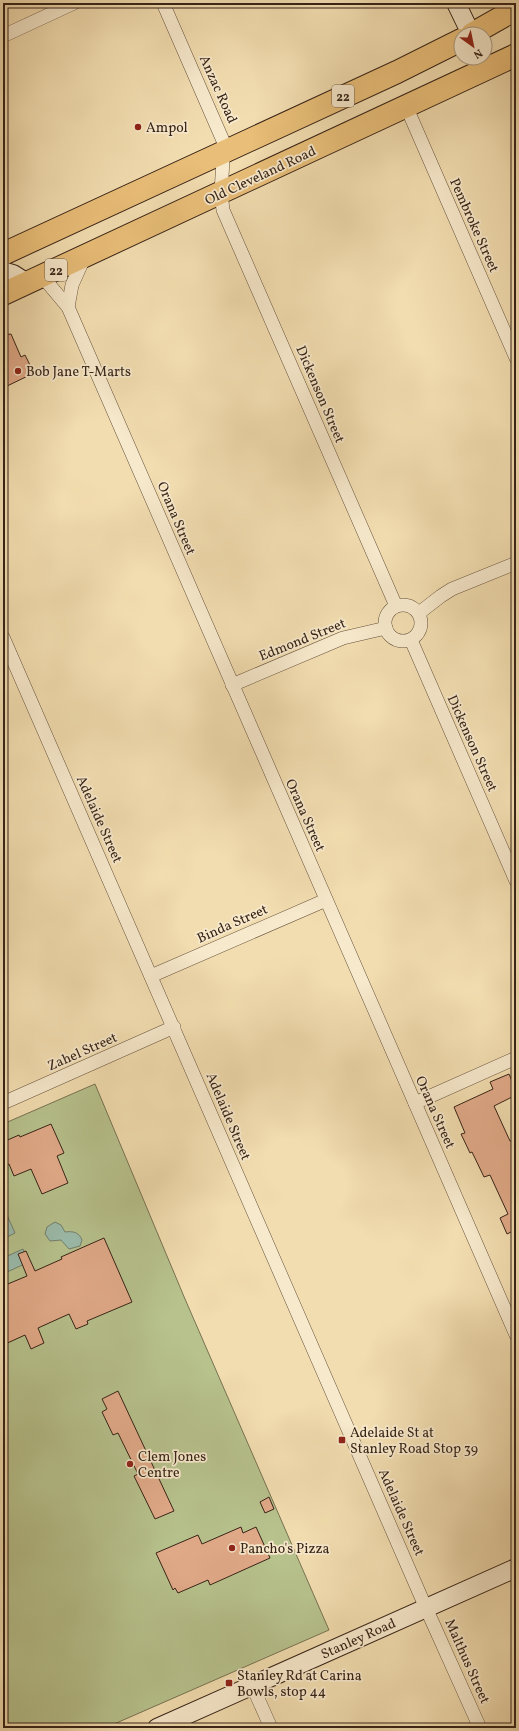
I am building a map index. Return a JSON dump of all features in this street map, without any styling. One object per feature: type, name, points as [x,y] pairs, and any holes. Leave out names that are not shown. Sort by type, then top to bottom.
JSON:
[{"type":"highway","points":[[486,26],[516,9]]},
{"type":"highway","name":"22","points":[[3,254],[390,75],[453,44]]},
{"type":"highway","name":"Old Cleveland Road","points":[[493,61],[516,55]]},
{"type":"highway","name":"Old Cleveland Road","points":[[3,294],[406,106],[479,66]]},
{"type":"main road","points":[[456,3],[468,26]]},
{"type":"main road","points":[[3,270],[34,280]]},
{"type":"main road","name":"Stanley Road","points":[[157,1728],[516,1568]]},
{"type":"street","points":[[3,36],[74,3]]},
{"type":"street","name":"Anzac Road","points":[[163,3],[222,138],[225,150],[221,193]]},
{"type":"street","name":"Pembroke Street","points":[[406,106],[516,358]]},
{"type":"street","name":"Dickenson Street","points":[[221,193],[223,210],[396,606]]},
{"type":"street","points":[[68,307],[72,286],[85,256]]},
{"type":"street","name":"Orana Street","points":[[34,280],[68,307],[516,1335]]},
{"type":"street","points":[[419,613],[452,589],[516,563]]},
{"type":"street","points":[[406,605],[412,607],[419,613],[422,620],[422,626],[417,636],[411,640],[401,642],[394,640],[386,628],[386,618],[389,612],[396,606],[406,605]]},
{"type":"street","name":"Edmond Street","points":[[232,685],[342,638],[386,628]]},
{"type":"street","name":"Adelaide Street","points":[[3,637],[426,1608]]},
{"type":"street","name":"Dickenson Street","points":[[411,640],[516,882]]},
{"type":"street","name":"Binda Street","points":[[151,976],[326,900]]},
{"type":"street","name":"Zahel Street","points":[[3,1103],[174,1028]]},
{"type":"street","points":[[415,1103],[516,1058]]},
{"type":"street","name":"Malthus Street","points":[[426,1608],[480,1728]]},
{"type":"street","points":[[252,1686],[271,1728]]},
{"type":"green space","name":"Clem Jones Centre","points":[[95,1084],[185,1299],[329,1630],[105,1728],[3,1728],[3,1124]]},
{"type":"shaded area","points":[[3,1206],[15,1233],[3,1239]]},
{"type":"shaded area","points":[[55,1222],[61,1225],[65,1232],[73,1232],[79,1235],[82,1240],[80,1246],[69,1249],[61,1240],[50,1241],[45,1234],[47,1227]]},
{"type":"shaded area","points":[[23,1249],[29,1262],[7,1272],[3,1263],[3,1258]]},
{"type":"building","points":[[11,334],[21,357],[25,355],[34,373],[3,388],[3,335]]},
{"type":"building","points":[[509,1074],[516,1090],[516,1095],[494,1106],[510,1141],[512,1141],[516,1150],[516,1233],[515,1230],[507,1234],[500,1218],[508,1214],[490,1175],[484,1177],[472,1152],[470,1153],[461,1134],[465,1133],[454,1107],[493,1089],[490,1082]]},
{"type":"building","points":[[51,1124],[64,1153],[57,1156],[68,1183],[42,1194],[31,1169],[14,1176],[9,1164],[3,1166],[3,1142],[19,1135],[20,1137]]},
{"type":"building","points":[[104,1238],[132,1302],[87,1321],[88,1324],[76,1329],[69,1314],[38,1328],[44,1343],[31,1349],[25,1335],[3,1345],[3,1286],[27,1276],[18,1254],[26,1251],[35,1271],[62,1259],[61,1257]]},
{"type":"building","points":[[118,1391],[174,1511],[155,1519],[134,1476],[138,1474],[118,1433],[113,1435],[102,1412],[107,1409],[102,1399]]},
{"type":"building","points":[[269,1497],[274,1509],[265,1513],[260,1502]]},
{"type":"building","points":[[241,1527],[243,1533],[256,1527],[270,1558],[210,1585],[208,1580],[178,1593],[175,1588],[173,1590],[156,1553],[198,1535],[202,1544]]},
{"type":"place","name":"Ampol","points":[[138,127]]},
{"type":"place","name":"Bob Jane T-Marts","points":[[18,371]]},
{"type":"place","name":"Adelaide St at Stanley Road Stop 39","points":[[342,1440]]},
{"type":"place","name":"Clem Jones Centre","points":[[130,1464]]},
{"type":"place","name":"Pancho's Pizza","points":[[232,1548]]},
{"type":"place","name":"Stanley Rd at Carina Bowls, stop 44","points":[[229,1683]]}]
